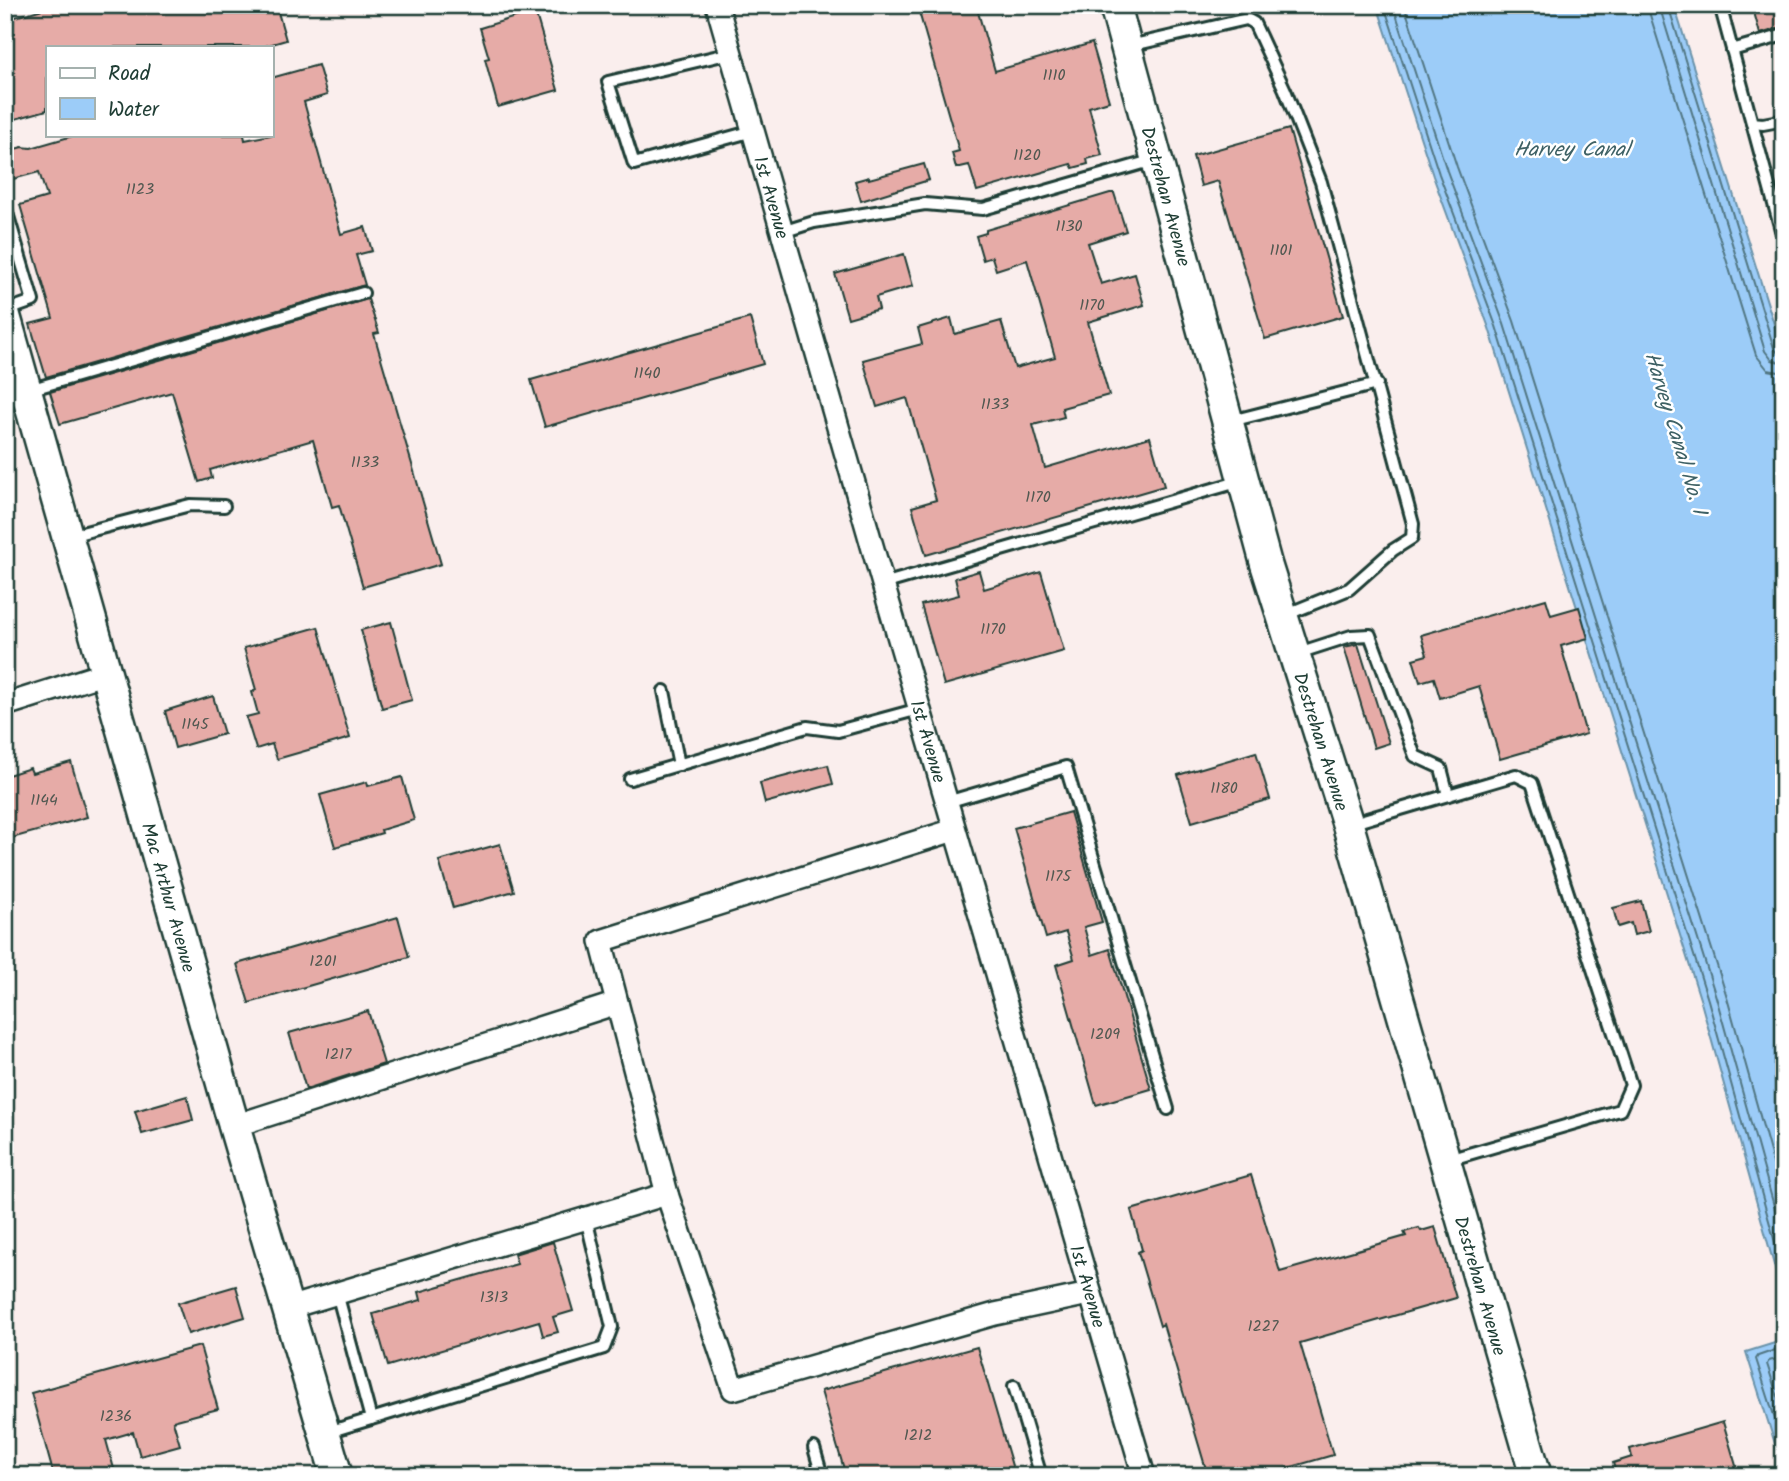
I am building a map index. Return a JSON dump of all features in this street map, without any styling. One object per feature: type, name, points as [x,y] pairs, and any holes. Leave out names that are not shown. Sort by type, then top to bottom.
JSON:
[{"type":"main road","name":"Destrehan Avenue","points":[[1115,5],[1244,480],[1348,825],[1536,1476]]},
{"type":"main road","name":"Mac Arthur Avenue","points":[[5,313],[22,389],[337,1476]]},
{"type":"street","name":"1st Avenue","points":[[717,5],[954,830],[1144,1476]]},
{"type":"street","points":[[5,705],[106,673]]},
{"type":"street","points":[[954,830],[601,941],[667,1194],[733,1389],[995,1314],[1089,1294]]},
{"type":"street","points":[[234,1126],[617,1003]]},
{"type":"street","points":[[288,1308],[667,1194]]},
{"type":"lane","points":[[1720,5],[1782,230]]},
{"type":"lane","points":[[1126,47],[1247,19],[1254,23],[1321,182],[1377,384],[1413,524],[1412,538],[1393,550],[1349,589],[1283,615]]},
{"type":"lane","points":[[1732,50],[1784,35]]},
{"type":"lane","points":[[731,52],[608,82],[634,164],[753,131]]},
{"type":"lane","points":[[1752,123],[1784,120]]},
{"type":"lane","points":[[782,232],[814,222],[925,204],[983,209],[1157,159]]},
{"type":"lane","points":[[5,206],[33,301],[5,313]]},
{"type":"lane","points":[[22,389],[363,293]]},
{"type":"lane","points":[[1228,422],[1377,384]]},
{"type":"lane","points":[[883,584],[1244,480]]},
{"type":"lane","points":[[67,537],[190,505],[224,506]]},
{"type":"lane","points":[[1295,654],[1351,636],[1370,635],[1415,756],[1441,768],[1448,795]]},
{"type":"lane","points":[[664,691],[679,765]]},
{"type":"lane","points":[[630,779],[807,727],[838,731],[919,709]]},
{"type":"lane","points":[[947,802],[1066,767],[1168,1109]]},
{"type":"lane","points":[[1348,825],[1516,775],[1532,783],[1631,1085],[1620,1110],[1445,1161]]},
{"type":"lane","points":[[324,1433],[604,1348],[612,1327],[586,1218]]},
{"type":"lane","points":[[337,1293],[371,1419]]},
{"type":"lane","points":[[1014,1386],[1041,1476]]},
{"type":"lane","points":[[814,1448],[822,1476]]},
{"type":"water","name":"Harvey Canal","points":[[1377,5],[1674,5],[1784,356],[1784,1301],[1701,1002],[1489,328],[1433,176]]},
{"type":"water","points":[[1784,1340],[1784,1472],[1746,1352]]},
{"type":"building","points":[[56,5],[276,5],[286,40],[265,46],[46,46],[46,110],[5,122],[5,20]]},
{"type":"building","points":[[917,5],[976,5],[995,71],[1092,43],[1109,101],[1089,107],[1102,155],[1087,159],[1088,164],[1073,168],[1071,164],[977,191],[969,165],[956,168],[952,153],[959,151]]},
{"type":"building","points":[[1752,5],[1784,5],[1784,27],[1760,34]]},
{"type":"building","points":[[535,11],[558,90],[498,107],[485,59],[489,58],[480,28]]},
{"type":"building","points":[[318,65],[327,95],[304,102],[341,234],[365,227],[372,251],[356,255],[365,285],[46,377],[30,324],[53,318],[20,205],[47,197],[39,172],[13,179],[5,152],[22,147],[31,148],[73,136],[244,136],[245,140],[273,136],[273,77]]},
{"type":"building","points":[[1289,129],[1343,316],[1265,339],[1218,181],[1201,186],[1193,156]]},
{"type":"building","points":[[924,164],[929,180],[861,201],[855,181]]},
{"type":"building","points":[[1114,193],[1126,231],[1088,243],[1101,284],[1135,274],[1144,305],[1088,322],[1109,395],[1062,408],[1064,417],[1033,425],[1045,468],[1150,437],[1164,486],[926,555],[912,507],[936,500],[907,398],[877,407],[863,360],[922,344],[918,328],[951,318],[955,334],[1001,321],[1015,368],[1055,357],[1027,260],[996,270],[992,257],[983,260],[976,236],[986,233],[986,230]]},
{"type":"building","points":[[904,254],[913,286],[876,297],[879,309],[848,318],[835,274]]},
{"type":"building","points":[[368,299],[379,333],[374,334],[441,564],[363,587],[339,505],[332,507],[313,440],[210,470],[212,478],[199,482],[172,392],[60,424],[50,392]]},
{"type":"building","points":[[750,318],[763,364],[545,427],[531,380]]},
{"type":"building","points":[[979,571],[984,589],[1041,572],[1064,651],[944,685],[921,605],[959,595],[955,578]]},
{"type":"building","points":[[1546,599],[1551,615],[1579,607],[1588,638],[1561,646],[1586,734],[1500,759],[1479,686],[1440,698],[1434,678],[1420,682],[1413,659],[1427,655],[1421,635]]},
{"type":"building","points":[[391,622],[412,700],[382,708],[361,630]]},
{"type":"building","points":[[318,627],[350,738],[277,759],[272,744],[256,749],[246,717],[258,714],[252,692],[256,690],[244,648]]},
{"type":"building","points":[[1358,644],[1389,743],[1374,748],[1344,647]]},
{"type":"building","points":[[213,696],[224,734],[175,748],[165,711]]},
{"type":"building","points":[[1256,752],[1270,799],[1192,822],[1178,775]]},
{"type":"building","points":[[71,762],[87,817],[5,840],[5,776],[30,768],[32,773]]},
{"type":"building","points":[[828,765],[833,784],[765,803],[760,783]]},
{"type":"building","points":[[402,777],[414,820],[335,847],[320,795],[367,782],[368,786]]},
{"type":"building","points":[[1070,812],[1102,922],[1084,927],[1092,955],[1110,949],[1151,1089],[1096,1105],[1056,965],[1074,959],[1066,932],[1046,938],[1014,828]]},
{"type":"building","points":[[500,844],[514,891],[453,908],[439,861]]},
{"type":"building","points":[[1641,901],[1649,931],[1634,935],[1631,923],[1618,927],[1613,908]]},
{"type":"building","points":[[398,917],[409,957],[249,1003],[237,964]]},
{"type":"building","points":[[368,1011],[384,1064],[306,1089],[289,1033]]},
{"type":"building","points":[[187,1096],[193,1120],[142,1134],[135,1111]]},
{"type":"building","points":[[1251,1175],[1280,1272],[1406,1236],[1404,1232],[1435,1227],[1456,1298],[1300,1343],[1333,1455],[1260,1476],[1208,1476],[1163,1324],[1160,1326],[1138,1252],[1142,1250],[1131,1210]]},
{"type":"building","points":[[553,1242],[573,1311],[553,1317],[558,1332],[543,1336],[539,1321],[388,1366],[373,1314],[421,1300],[419,1292],[517,1264],[514,1254]]},
{"type":"building","points":[[236,1286],[245,1317],[188,1334],[178,1303]]},
{"type":"building","points":[[200,1346],[218,1409],[173,1421],[180,1445],[140,1456],[133,1432],[106,1440],[116,1476],[54,1476],[31,1393]]},
{"type":"building","points":[[977,1347],[1015,1476],[846,1476],[821,1391]]},
{"type":"building","points":[[1723,1422],[1737,1469],[1713,1476],[1617,1476],[1613,1463],[1632,1457],[1630,1449]]},
{"type":"water label","name":"Harvey Canal No. 1","points":[[1676,433]]}]
